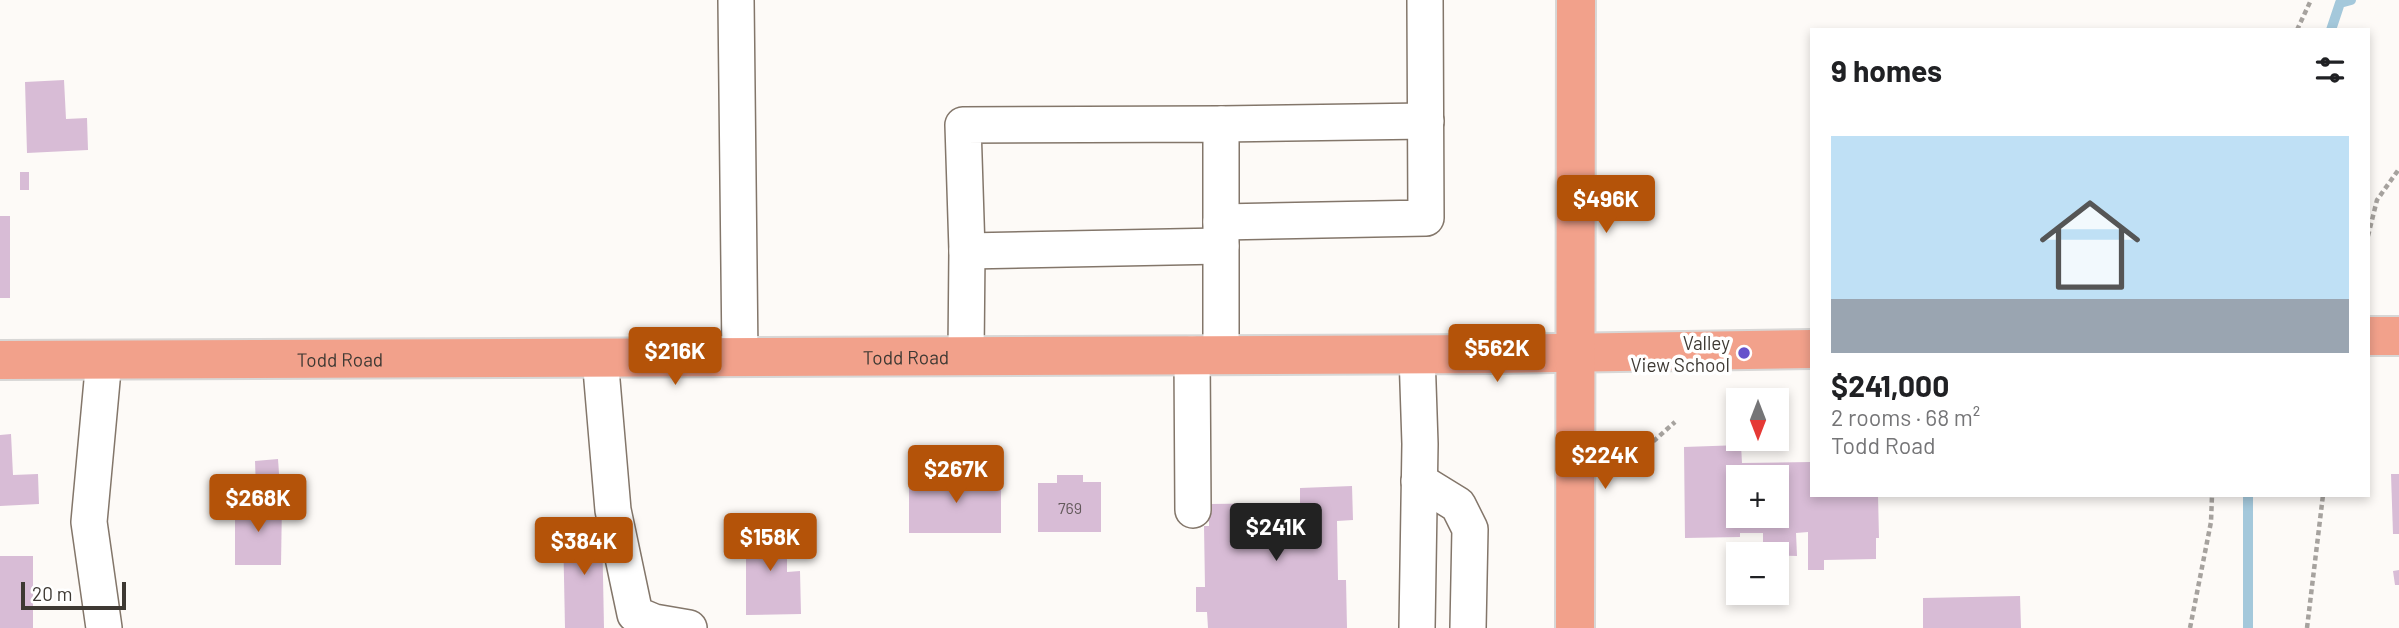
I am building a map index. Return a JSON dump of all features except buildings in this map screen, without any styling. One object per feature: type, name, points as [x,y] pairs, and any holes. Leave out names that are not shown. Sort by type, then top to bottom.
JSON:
[{"type":"main road","points":[[1575,628],[1576,0]]},
{"type":"main road","points":[[2370,337],[2399,336]]},
{"type":"main road","name":"Todd Road","points":[[0,360],[1417,354],[1810,349]]},
{"type":"lane","points":[[736,0],[740,357]]},
{"type":"lane","points":[[967,251],[1426,218],[1425,0]]},
{"type":"lane","points":[[966,355],[967,251],[963,125],[1426,121]]},
{"type":"lane","points":[[1193,510],[1221,234],[1220,124]]},
{"type":"lane","points":[[1417,354],[1417,628]]},
{"type":"lane","points":[[600,357],[612,510],[635,614],[654,622],[690,628]]},
{"type":"lane","points":[[104,359],[89,522],[104,628]]},
{"type":"lane","points":[[1419,481],[1458,505],[1470,529],[1468,628]]},
{"type":"path","points":[[2298,28],[2311,0]]},
{"type":"path","points":[[2370,228],[2377,200],[2399,169]]},
{"type":"path","points":[[1647,447],[1675,422]]},
{"type":"path","points":[[2190,628],[2211,522],[2212,497]]},
{"type":"path","points":[[2307,628],[2323,497]]},
{"type":"waterway","points":[[2332,28],[2340,3],[2351,0]]},
{"type":"waterway","points":[[2248,497],[2248,628]]},
{"type":"place","name":"Valley View School","points":[[1744,353]]}]
